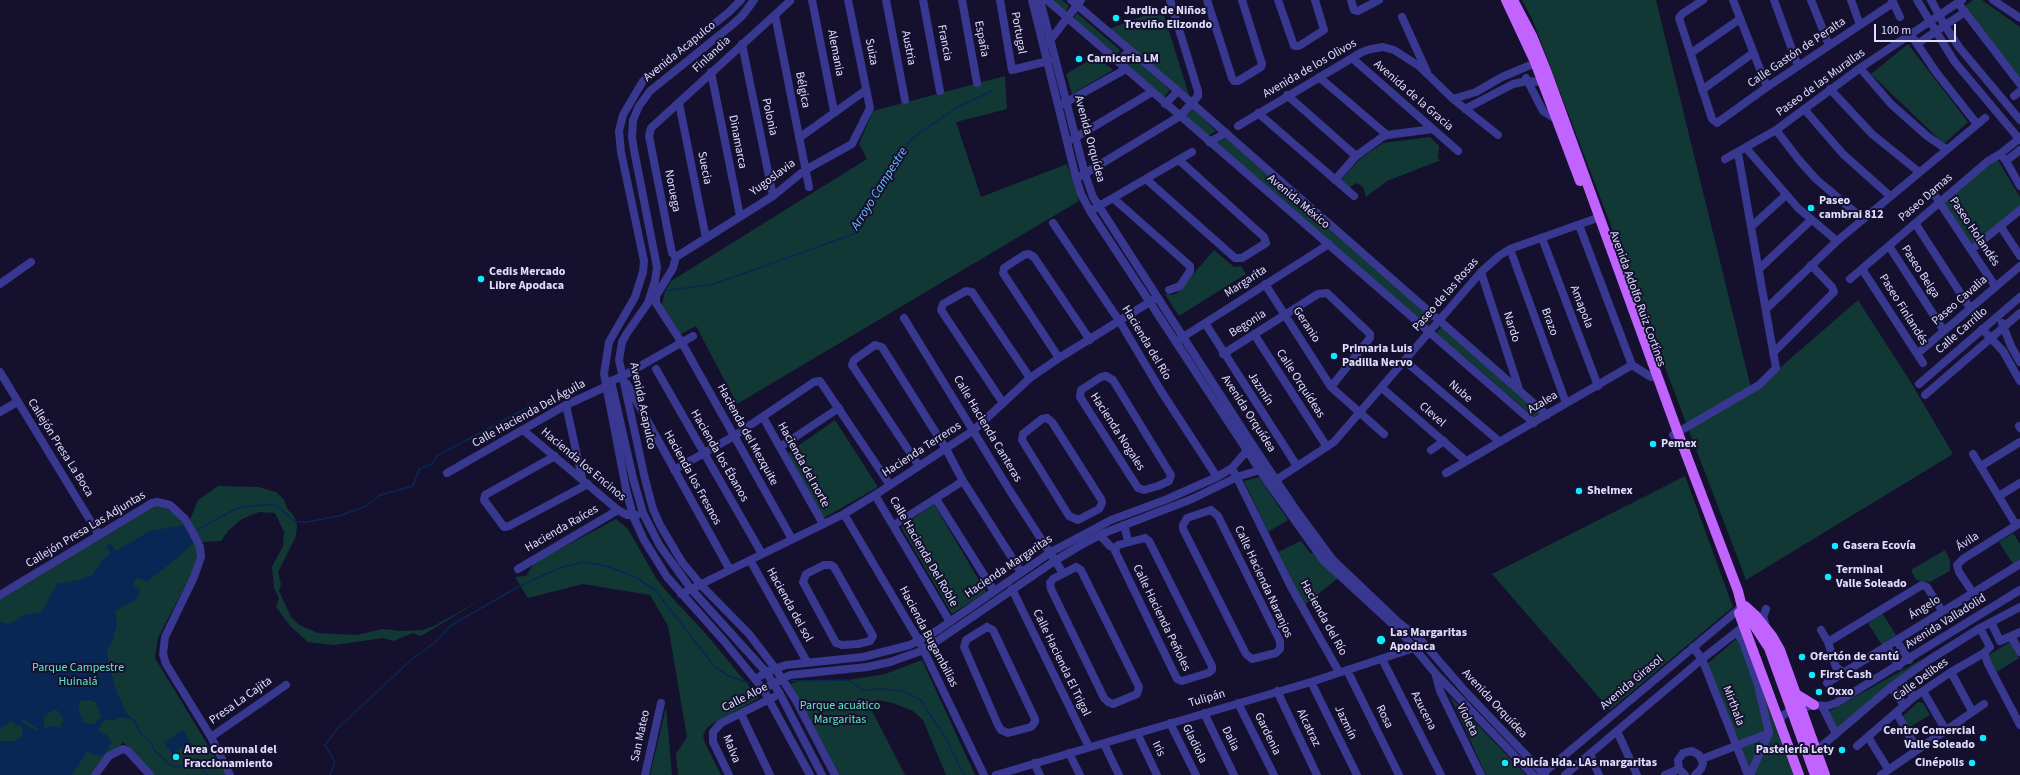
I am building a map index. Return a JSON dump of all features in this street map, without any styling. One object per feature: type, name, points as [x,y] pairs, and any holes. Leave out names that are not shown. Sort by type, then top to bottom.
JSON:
[{"type":"main road","name":"Avenida Adolfo Ruiz Cortínes","points":[[1506,0],[1535,62],[1545,78],[1557,120],[1597,218],[1651,377],[1675,434],[1744,614],[1801,775]]},
{"type":"main road","points":[[1513,0],[1532,36],[1545,78],[1559,105],[1597,218],[1675,434]]},
{"type":"main road","name":"Avenida Adolfo Ruiz Cortínes","points":[[1744,614],[1769,632],[1780,650],[1796,694],[1797,709],[1817,750],[1825,775]]},
{"type":"main road","points":[[1744,614],[1769,648],[1797,709],[1815,775]]},
{"type":"main road","points":[[1796,694],[1818,706]]},
{"type":"street","name":"Avenida Acapulco","points":[[741,0],[729,12],[659,66],[643,81],[623,116],[620,131],[621,152],[640,242],[643,267],[635,297],[613,332],[609,342],[604,368],[643,513],[660,546],[691,589],[766,672]]},
{"type":"street","name":"Avenida Acapulco","points":[[754,0],[737,21],[650,91],[639,106],[633,120],[632,137],[634,150],[657,267],[655,281],[648,303],[622,342],[619,360],[653,509],[671,546],[701,585],[749,634],[782,677],[835,775]]},
{"type":"street","name":"Finlandia","points":[[651,128],[791,0]]},
{"type":"street","name":"Alemania","points":[[812,0],[834,112]]},
{"type":"street","name":"Suiza","points":[[848,0],[870,108]]},
{"type":"street","name":"Austria","points":[[886,0],[905,100]]},
{"type":"street","name":"Francia","points":[[923,0],[940,91]]},
{"type":"street","name":"España","points":[[962,0],[978,82]]},
{"type":"street","name":"Portugal","points":[[1000,0],[1012,70],[1048,61]]},
{"type":"street","name":"Avenida Orquídea","points":[[1032,0],[1045,46],[1076,178],[1081,194],[1090,211],[1176,341],[1249,447],[1268,467],[1272,482],[1324,560],[1384,616],[1457,697],[1533,775]]},
{"type":"street","name":"Avenida Orquídea","points":[[1040,0],[1077,137],[1085,174],[1093,197],[1184,336],[1249,447],[1260,470],[1272,482],[1333,560],[1398,622],[1420,639],[1465,691],[1543,774]]},
{"type":"street","name":"Avenida México","points":[[1047,0],[1165,104],[1430,331],[1534,423]]},
{"type":"street","points":[[1076,178],[1180,116],[1198,96],[1198,91],[1170,0]]},
{"type":"street","points":[[1207,0],[1234,81],[1261,67],[1262,59],[1242,0]]},
{"type":"street","points":[[1278,0],[1294,46],[1299,46],[1324,30],[1315,0]]},
{"type":"street","points":[[1351,0],[1356,11],[1379,0]]},
{"type":"street","points":[[1702,0],[1682,14],[1680,20],[1702,90],[1753,53]]},
{"type":"street","points":[[1733,0],[1767,87]]},
{"type":"street","points":[[1774,0],[1798,66]]},
{"type":"street","points":[[1811,0],[1829,45]]},
{"type":"street","points":[[1851,0],[1860,25]]},
{"type":"street","points":[[1916,0],[1929,23],[1962,72],[2020,139]]},
{"type":"street","points":[[1931,0],[1945,26],[1972,64],[2020,120]]},
{"type":"street","points":[[1993,0],[2020,18]]},
{"type":"street","points":[[1045,46],[1067,19],[1077,1]]},
{"type":"street","name":"Avenida México","points":[[1077,1],[1130,50],[1547,415]]},
{"type":"street","points":[[1892,2],[1900,17]]},
{"type":"street","name":"Calle Gastón de Peralta","points":[[1702,90],[1712,119],[1716,122],[1720,122],[1767,87],[1892,2]]},
{"type":"street","points":[[1960,2],[1965,12],[2020,84]]},
{"type":"street","name":"Paseo de las Murallas","points":[[1725,159],[1738,153],[1776,130],[1860,68],[1960,2]]},
{"type":"street","points":[[1917,44],[1965,12]]},
{"type":"street","name":"Bélgica","points":[[775,15],[809,187]]},
{"type":"street","points":[[1402,17],[1428,75]]},
{"type":"street","points":[[1691,53],[1740,19]]},
{"type":"street","points":[[1911,35],[1956,98],[1977,124]]},
{"type":"street","name":"Polonia","points":[[742,44],[773,196]]},
{"type":"street","name":"Avenida de los Olivos","points":[[1238,126],[1352,58],[1370,49],[1383,47],[1394,50],[1406,56],[1453,99],[1498,135]]},
{"type":"street","points":[[1118,62],[1130,50]]},
{"type":"street","name":"Avenida de la Gracia","points":[[1352,58],[1458,151]]},
{"type":"street","points":[[1453,99],[1476,92],[1535,62]]},
{"type":"street","points":[[1860,68],[1891,104],[1927,136],[1946,149]]},
{"type":"street","points":[[1059,106],[1126,69]]},
{"type":"street","points":[[1522,69],[1543,111],[1557,120]]},
{"type":"street","name":"Dinamarca","points":[[711,72],[740,216]]},
{"type":"street","points":[[1319,77],[1387,135]]},
{"type":"street","points":[[1466,109],[1507,87],[1527,81],[1545,78]]},
{"type":"street","points":[[1830,89],[1872,134],[1919,172]]},
{"type":"street","points":[[799,138],[866,90]]},
{"type":"street","points":[[1068,141],[1152,92]]},
{"type":"street","points":[[1165,104],[1178,92]]},
{"type":"street","points":[[1287,96],[1356,156]]},
{"type":"street","name":"Suecia","points":[[679,103],[706,238]]},
{"type":"street","name":"Yugoslavia","points":[[676,257],[773,196],[805,170],[852,144],[870,108]]},
{"type":"street","points":[[1804,109],[1843,154],[1890,196]]},
{"type":"street","points":[[1258,113],[1354,196]]},
{"type":"street","points":[[1766,309],[1836,241],[1985,118]]},
{"type":"street","name":"Noruega","points":[[651,128],[649,136],[672,253],[676,257]]},
{"type":"street","points":[[1335,180],[1356,156],[1371,144],[1387,135],[1433,130]]},
{"type":"street","points":[[1776,130],[1816,179],[1863,219]]},
{"type":"street","points":[[1209,142],[1226,133]]},
{"type":"street","name":"Paseo Damas","points":[[1850,279],[1988,161],[2020,139]]},
{"type":"street","points":[[1746,148],[1786,195],[1811,220],[1836,241]]},
{"type":"street","points":[[2006,161],[2020,150]]},
{"type":"street","points":[[1090,211],[1192,152]]},
{"type":"street","points":[[1675,434],[1759,385],[1775,370],[1774,352],[1760,269],[1738,153]]},
{"type":"street","points":[[2000,154],[2006,161],[2020,186]]},
{"type":"street","points":[[1146,179],[1235,258],[1242,258],[1266,243],[1264,237],[1179,160]]},
{"type":"street","name":"Paseo Holandés","points":[[1932,191],[1995,286]]},
{"type":"street","points":[[1752,226],[1786,195]]},
{"type":"street","points":[[1113,198],[1190,266],[1190,271],[1180,286],[1169,290]]},
{"type":"street","points":[[1971,250],[2020,210]]},
{"type":"street","name":"Paseo de las Rosas","points":[[1272,482],[1327,447],[1360,413],[1406,361],[1481,272],[1498,256],[1510,249],[1597,218]]},
{"type":"street","points":[[1760,269],[1811,220]]},
{"type":"street","name":"Hacienda del Río","points":[[1053,223],[1120,322],[1180,422],[1217,477]]},
{"type":"street","points":[[1915,223],[1970,308]]},
{"type":"street","points":[[1580,225],[1632,365],[1651,377]]},
{"type":"street","points":[[2001,227],[2020,256]]},
{"type":"street","name":"Amapola","points":[[1542,238],[1598,386]]},
{"type":"street","name":"Margarita","points":[[1176,341],[1329,244]]},
{"type":"street","name":"Paseo Belga","points":[[1889,246],[1944,331]]},
{"type":"street","name":"Brazo","points":[[1510,249],[1566,404]]},
{"type":"street","points":[[1059,358],[1003,273],[1004,268],[1024,255],[1029,254],[1034,257],[1090,340]]},
{"type":"street","name":"Hacienda del Mezquite","points":[[676,257],[673,268],[655,300],[682,343],[792,539]]},
{"type":"street","points":[[0,284],[31,262]]},
{"type":"street","points":[[1774,352],[1834,292],[1832,287],[1811,265]]},
{"type":"street","name":"Paseo Cavalia","points":[[1917,354],[2020,266]]},
{"type":"street","name":"Paseo Finlandés","points":[[1862,269],[1923,363]]},
{"type":"street","name":"Nardo","points":[[1481,272],[1519,389]]},
{"type":"street","name":"Geranio","points":[[1265,284],[1331,387],[1384,434]]},
{"type":"street","points":[[1003,403],[941,310],[943,304],[966,291],[972,292],[1030,378]]},
{"type":"street","points":[[1284,315],[1318,294],[1328,293],[1370,334],[1370,338],[1331,387]]},
{"type":"street","name":"Hacienda Terreros","points":[[681,594],[844,514],[875,495],[974,430],[1030,378],[1059,358],[1120,322],[1158,296]]},
{"type":"street","name":"Calle Carrillo","points":[[1919,384],[2020,297]]},
{"type":"street","name":"Calle Carrillo","points":[[1925,395],[2020,313]]},
{"type":"street","name":"Begonia","points":[[1223,354],[1284,315]]},
{"type":"street","points":[[1997,317],[2004,327],[2011,346],[2020,362]]},
{"type":"street","name":"Calle Hacienda Canteras","points":[[904,318],[1010,491],[1051,552],[1063,573]]},
{"type":"street","name":"Jazmín","points":[[1205,323],[1223,354],[1297,466]]},
{"type":"street","points":[[1982,329],[2003,352],[2019,376]]},
{"type":"street","name":"Calle Orquídeas","points":[[1254,334],[1327,447]]},
{"type":"street","name":"Calle Hacienda Del Águila","points":[[447,473],[566,405],[608,384],[693,336]]},
{"type":"street","points":[[919,466],[852,365],[854,360],[875,345],[882,347],[946,449],[963,481],[1021,572]]},
{"type":"street","name":"Nube","points":[[1406,361],[1500,442]]},
{"type":"street","name":"Azalea","points":[[1446,473],[1632,365]]},
{"type":"street","name":"Hacienda los Ébanos","points":[[656,369],[762,554]]},
{"type":"street","name":"Callejón Presa La Boca","points":[[0,372],[99,535]]},
{"type":"street","name":"Hacienda los Fresnos","points":[[622,376],[730,570]]},
{"type":"street","name":"Hacienda Nogales","points":[[1101,377],[1109,377],[1112,380],[1171,474],[1169,481],[1158,486],[1144,490],[1138,488],[1080,397],[1081,390],[1101,377]]},
{"type":"street","points":[[674,470],[734,436],[814,382],[820,381],[890,485]]},
{"type":"street","name":"Avenida Acapulco","points":[[608,384],[626,488],[633,516],[653,556],[681,594],[756,679]]},
{"type":"street","name":"Clevel","points":[[1382,388],[1466,461]]},
{"type":"street","points":[[0,412],[17,402]]},
{"type":"street","points":[[555,456],[485,495],[484,500],[504,527],[509,526],[585,481],[566,405]]},
{"type":"street","points":[[780,447],[839,408]]},
{"type":"street","name":"Hacienda del norte","points":[[763,417],[823,524]]},
{"type":"street","points":[[1047,418],[1052,422],[1101,499],[1102,503],[1099,509],[1090,515],[1078,520],[1068,516],[1024,444],[1022,440],[1023,434],[1042,419],[1047,418]]},
{"type":"street","name":"Hacienda los Encinos","points":[[523,430],[618,510],[633,516],[653,509]]},
{"type":"street","points":[[1431,450],[1444,441]]},
{"type":"street","points":[[1981,466],[2020,442]]},
{"type":"street","name":"Hacienda Margaritas","points":[[756,679],[775,668],[807,662],[863,657],[894,651],[919,641],[950,622],[1051,552],[1098,526],[1165,500],[1217,477],[1232,468],[1249,447]]},
{"type":"street","points":[[1973,454],[2018,524]]},
{"type":"street","name":"Hacienda Margaritas","points":[[763,689],[782,677],[796,673],[867,667],[890,662],[924,650],[1056,560],[1100,535],[1192,499],[1237,477],[1268,467]]},
{"type":"street","name":"Hacienda del Río","points":[[1232,468],[1291,588],[1343,671]]},
{"type":"street","points":[[894,524],[963,481]]},
{"type":"street","points":[[1999,496],[2020,483]]},
{"type":"street","points":[[1158,486],[1168,509]]},
{"type":"street","name":"Calle Hacienda Del Roble","points":[[875,495],[894,524],[950,622]]},
{"type":"street","points":[[936,499],[994,591]]},
{"type":"street","points":[[1192,499],[1197,514]]},
{"type":"street","name":"Callejón Presa Las Adjuntas","points":[[0,594],[143,508],[157,502],[170,505],[177,510],[185,519],[200,547],[200,562],[165,637],[163,654],[166,664],[211,737],[230,775]]},
{"type":"street","name":"Hacienda Raíces","points":[[518,568],[618,510]]},
{"type":"street","name":"Calle Hacienda Naranjos","points":[[1210,510],[1218,516],[1280,642],[1280,649],[1276,653],[1252,659],[1246,654],[1183,528],[1184,521],[1187,518],[1197,514],[1210,510]]},
{"type":"street","name":"Hacienda Bugambilias","points":[[844,514],[924,650],[984,775]]},
{"type":"street","points":[[1090,515],[1098,526]]},
{"type":"street","name":"Ávila","points":[[1973,592],[1959,572],[1957,565],[1963,559],[2018,524]]},
{"type":"street","points":[[1124,525],[1128,541]]},
{"type":"street","points":[[1100,535],[1110,546],[1115,549]]},
{"type":"street","name":"Calle Hacienda Peñoles","points":[[1145,538],[1149,541],[1212,666],[1210,672],[1182,681],[1177,679],[1115,549],[1118,545],[1128,541],[1145,538]]},
{"type":"street","name":"Hacienda del sol","points":[[750,560],[807,662]]},
{"type":"street","points":[[831,564],[834,567],[873,636],[870,641],[858,644],[842,645],[836,643],[802,582],[806,574],[824,565],[831,564]]},
{"type":"street","name":"Ángelo","points":[[1827,683],[1973,592],[2020,565]]},
{"type":"street","points":[[1076,567],[1081,570],[1139,687],[1137,694],[1113,704],[1104,698],[1051,589],[1051,582],[1063,573],[1076,567]]},
{"type":"street","points":[[1828,642],[1922,585],[1927,587],[1942,612]]},
{"type":"street","name":"Calle Hacienda El Trigal","points":[[1012,590],[1089,747]]},
{"type":"street","name":"Avenida Valladolid","points":[[1781,719],[1797,709],[1836,703],[1909,660],[2020,590]]},
{"type":"street","name":"Avenida Valladolid","points":[[1817,750],[1891,687],[1949,647],[1980,628],[2020,607]]},
{"type":"street","points":[[1766,609],[1763,617],[1769,632]]},
{"type":"street","points":[[1565,775],[1702,659],[1744,614]]},
{"type":"street","points":[[1744,614],[1743,642],[1758,685],[1769,732],[1749,775]]},
{"type":"street","name":"Avenida Girasol","points":[[1543,774],[1694,648],[1744,614]]},
{"type":"street","points":[[967,621],[974,633]]},
{"type":"street","points":[[1991,622],[2000,641],[2020,632]]},
{"type":"street","points":[[987,627],[993,630],[1035,719],[1035,722],[1031,727],[1008,733],[1001,730],[998,726],[964,647],[966,640],[974,633],[987,627]]},
{"type":"street","points":[[1980,628],[1987,650],[1988,664],[2020,725]]},
{"type":"street","points":[[1821,630],[1828,642],[1836,667],[1843,672]]},
{"type":"street","points":[[2011,636],[2020,652]]},
{"type":"street","points":[[1420,639],[1414,648],[1429,649]]},
{"type":"street","points":[[1896,640],[1909,660]]},
{"type":"street","points":[[858,644],[867,667]]},
{"type":"street","points":[[1886,646],[1899,666]]},
{"type":"street","name":"Tulipán","points":[[998,775],[1034,763],[1104,744],[1311,682],[1414,648]]},
{"type":"street","name":"Mirthala","points":[[1694,648],[1702,659],[1749,775]]},
{"type":"street","name":"Calle Delibes","points":[[1857,746],[1914,697],[1950,672],[1987,650]]},
{"type":"street","name":"Azucena","points":[[1382,658],[1441,775]]},
{"type":"street","name":"Rosa","points":[[1343,671],[1399,775]]},
{"type":"street","points":[[766,672],[780,694],[822,775]]},
{"type":"street","points":[[1950,672],[1972,711]]},
{"type":"street","name":"Violeta","points":[[1436,674],[1440,691],[1481,775]]},
{"type":"street","points":[[756,679],[770,699],[810,775]]},
{"type":"street","points":[[1901,680],[1914,697]]},
{"type":"street","name":"Jazmín","points":[[1311,682],[1357,775]]},
{"type":"street","name":"Presa La Cajita","points":[[211,737],[286,685]]},
{"type":"street","points":[[1891,687],[1904,705]]},
{"type":"street","name":"Calle Aloe","points":[[713,732],[721,723],[790,690]]},
{"type":"street","name":"Alcatraz","points":[[1277,691],[1317,775]]},
{"type":"street","points":[[1457,697],[1465,691]]},
{"type":"street","points":[[1923,691],[1945,730]]},
{"type":"street","name":"San Mateo","points":[[645,775],[660,703]]},
{"type":"street","name":"Gardenia","points":[[1238,703],[1274,775]]},
{"type":"street","points":[[1881,775],[1916,749],[1984,704]]},
{"type":"street","points":[[1818,706],[1836,734]]},
{"type":"street","points":[[1896,712],[1916,749]]},
{"type":"street","name":"Dalia","points":[[1204,713],[1234,775]]},
{"type":"street","points":[[741,714],[770,775]]},
{"type":"street","name":"Gladiola","points":[[1170,723],[1196,775]]},
{"type":"street","points":[[1617,731],[1637,775]]},
{"type":"street","name":"Malva","points":[[713,732],[713,742],[729,775]]},
{"type":"street","points":[[1702,759],[1769,732]]},
{"type":"street","name":"Iris","points":[[1137,733],[1158,775]]},
{"type":"street","points":[[1868,737],[1888,769]]},
{"type":"street","points":[[1104,744],[1119,775]]},
{"type":"street","points":[[95,775],[109,756],[123,749],[128,751],[150,775]]},
{"type":"street","points":[[1685,775],[1679,769],[1678,760],[1683,753],[1687,751],[1696,752],[1702,759],[1701,769],[1695,775]]},
{"type":"street","points":[[1069,753],[1080,775]]},
{"type":"street","points":[[1590,754],[1599,775]]},
{"type":"street","points":[[1034,763],[1040,775]]},
{"type":"street","points":[[1665,775],[1679,769]]},
{"type":"green space","points":[[1049,0],[1062,0],[1069,6],[1065,13]]},
{"type":"green space","points":[[1522,0],[1656,0],[1752,392],[1858,300],[1910,381],[1953,454],[1746,580],[1533,21]]},
{"type":"green space","points":[[1973,0],[1982,0],[2020,27],[2020,81],[1965,6]]},
{"type":"green space","points":[[1162,9],[1190,98],[1109,29]]},
{"type":"green space","points":[[1077,13],[1120,50],[1115,56],[1072,21]]},
{"type":"green space","points":[[1908,44],[1968,122],[1944,144],[1871,74]]},
{"type":"green space","points":[[1095,57],[1113,70],[1072,94],[1066,74]]},
{"type":"green space","points":[[1132,57],[1170,90],[1164,97],[1126,64]]},
{"type":"green space","points":[[1005,76],[1007,109],[956,122],[981,197],[1067,164],[1079,201],[737,404],[696,326],[681,334],[662,305],[665,291],[671,281],[867,159],[859,144],[873,111]]},
{"type":"green space","points":[[1192,108],[1216,131],[1208,136],[1183,114]]},
{"type":"green space","points":[[1430,137],[1439,146],[1438,159],[1441,160],[1387,181],[1366,197],[1363,187],[1357,183],[1348,188],[1339,182],[1361,158],[1383,143]]},
{"type":"green space","points":[[1226,138],[1434,317],[1427,325],[1215,144]]},
{"type":"green space","points":[[1996,157],[2020,197],[2020,208],[1972,247],[1943,202]]},
{"type":"green space","points":[[1214,250],[1234,267],[1241,266],[1246,274],[1179,316],[1165,294],[1172,295],[1177,293]]},
{"type":"green space","points":[[1443,325],[1543,412],[1534,417],[1436,333]]},
{"type":"green space","points":[[835,420],[878,487],[822,519],[788,453]]},
{"type":"green space","points":[[1685,476],[1733,607],[1610,710],[1492,574]]},
{"type":"green space","points":[[1259,477],[1288,520],[1268,532],[1244,481]]},
{"type":"green space","points":[[218,486],[259,487],[276,492],[284,500],[287,508],[294,516],[297,525],[296,536],[278,572],[281,584],[279,591],[291,617],[299,625],[318,633],[357,635],[382,629],[403,631],[423,630],[434,626],[486,597],[421,636],[413,633],[393,641],[383,638],[334,645],[308,642],[290,626],[276,607],[279,598],[274,588],[272,567],[283,546],[284,532],[275,513],[259,512],[242,519],[228,531],[221,541],[201,542],[189,522],[198,500]]},
{"type":"green space","points":[[934,504],[986,592],[952,614],[901,527]]},
{"type":"green space","name":"Parque Campestre Huinalá","points":[[153,506],[165,507],[179,517],[197,545],[197,563],[158,638],[155,658],[226,775],[154,775],[123,742],[99,775],[0,775],[0,596]]},
{"type":"green space","points":[[616,519],[628,529],[656,578],[666,591],[706,634],[759,698],[712,724],[706,729],[703,736],[705,743],[721,775],[678,775],[676,754],[687,737],[668,626],[650,595],[583,584],[528,598],[515,577],[526,576],[534,563]]},
{"type":"green space","points":[[2013,533],[2020,544],[2020,560],[2013,564],[1999,542]]},
{"type":"green space","points":[[1301,541],[1311,554],[1315,552],[1338,578],[1304,605],[1278,552]]},
{"type":"green space","points":[[1945,550],[1950,560],[1950,571],[1930,582],[1916,580],[1911,570]]},
{"type":"green space","points":[[1882,613],[1896,635],[1882,645],[1868,623]]},
{"type":"green space","points":[[1743,633],[1794,775],[1751,775],[1707,664]]},
{"type":"green space","points":[[2010,642],[2019,658],[1997,672],[1987,656]]},
{"type":"green space","points":[[1926,657],[1835,730],[1828,712]]},
{"type":"green space","name":"Parque acuático Margaritas","points":[[922,660],[975,775],[946,775],[923,720],[913,711],[893,703],[878,700],[868,703],[905,775],[838,775],[787,685],[799,681],[848,680],[885,674]]},
{"type":"green space","points":[[1450,696],[1526,775],[1486,775]]},
{"type":"green space","points":[[1918,702],[1923,703],[1930,715],[1908,728],[1903,716]]},
{"type":"green space","points":[[666,707],[672,775],[650,775]]},
{"type":"water","points":[[184,525],[195,541],[182,554],[148,581],[136,578],[133,586],[140,589],[137,599],[115,611],[117,624],[113,641],[107,649],[108,660],[115,687],[126,713],[134,720],[120,717],[115,720],[105,720],[101,724],[98,731],[108,736],[111,742],[104,755],[97,756],[87,752],[72,775],[0,775],[0,741],[15,741],[21,737],[23,731],[20,724],[17,726],[12,721],[8,722],[6,726],[3,725],[0,730],[0,622],[6,624],[16,621],[23,615],[42,612],[57,584],[79,580],[92,575],[104,558],[111,554],[106,546],[111,544],[116,551],[150,531]],"holes":[[[91,700],[96,703],[101,716],[94,724],[83,722],[78,706],[80,701]],[[57,710],[64,720],[60,728],[55,726],[44,728],[44,717],[52,711]],[[22,719],[34,726],[37,731],[23,723]]]},
{"type":"water","points":[[183,730],[190,742],[172,754],[164,743]]},
{"type":"waterway","name":"Arroyo Campestre","points":[[665,291],[714,284],[854,234],[911,139],[956,108],[992,91]]},
{"type":"waterway","name":"Arroyo Campestre","points":[[195,531],[237,508],[274,504],[296,522],[307,522],[339,516],[366,506],[380,495],[413,486],[419,469],[432,464],[437,456],[528,407],[528,403]]},
{"type":"waterway","points":[[330,775],[335,762],[325,745],[337,729],[412,659],[434,643],[450,626],[516,588],[559,568],[583,562],[606,566],[635,577],[655,590],[715,667],[729,676],[749,683]]},
{"type":"waterway","points":[[791,681],[848,680],[863,690],[882,689],[902,691],[920,699],[947,740],[964,775]]},
{"type":"waterway","points":[[134,720],[140,733],[150,741],[154,750],[170,765],[176,767],[194,762],[208,775]]},
{"type":"place","name":"Jardin de Niños Treviño Elizondo","points":[[1116,18]]},
{"type":"place","name":"Carniceria LM","points":[[1079,59]]},
{"type":"place","name":"Paseo cambrai 812","points":[[1811,208]]},
{"type":"place","name":"Cedis Mercado Libre Apodaca","points":[[481,279]]},
{"type":"place","name":"Primaria Luis Padilla Nervo","points":[[1334,356]]},
{"type":"place","name":"Pemex","points":[[1653,444]]},
{"type":"place","name":"Shelmex","points":[[1579,491]]},
{"type":"place","name":"Gasera Ecovía","points":[[1835,546]]},
{"type":"place","name":"Terminal Valle Soleado","points":[[1828,577]]},
{"type":"place","name":"Las Margaritas Apodaca","points":[[1381,640]]},
{"type":"place","name":"Ofertón de cantú","points":[[1802,657]]},
{"type":"place","name":"First Cash","points":[[1812,675]]},
{"type":"place","name":"Oxxo","points":[[1819,692]]},
{"type":"place","name":"Centro Comercial Valle Soleado","points":[[1983,738]]},
{"type":"place","name":"Pastelería Lety","points":[[1842,750]]},
{"type":"place","name":"Area Comunal del Fraccionamiento","points":[[176,757]]},
{"type":"place","name":"Policía Hda. LAs margaritas","points":[[1505,763]]},
{"type":"place","name":"Cinépolis","points":[[1972,763]]}]
